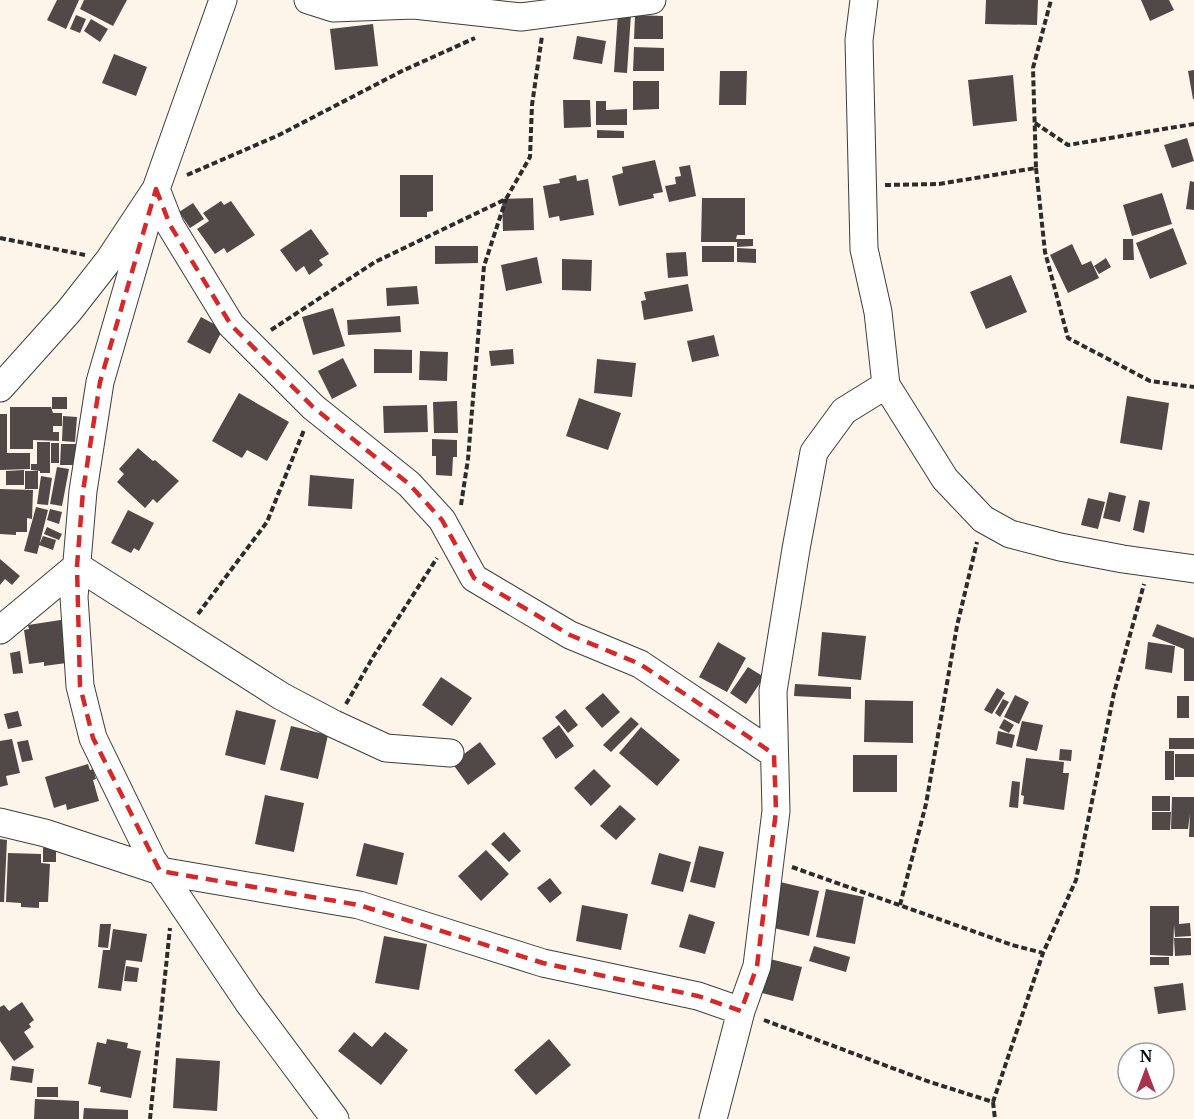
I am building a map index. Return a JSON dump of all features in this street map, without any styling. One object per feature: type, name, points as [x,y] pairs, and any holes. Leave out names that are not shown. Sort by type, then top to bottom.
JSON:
[{"type":"street","points":[[223,0],[156,189],[100,382],[83,490],[77,566],[75,597],[80,686],[93,738],[152,859],[248,1002],[334,1119]]},
{"type":"street","points":[[308,0],[333,8],[414,5],[521,17],[652,0]]},
{"type":"street","points":[[864,0],[859,40],[864,249],[878,312],[886,385],[945,480],[982,519],[1010,534],[1060,547],[1194,569]]},
{"type":"street","points":[[0,388],[109,260],[156,189]]},
{"type":"street","points":[[156,189],[170,225],[231,326],[313,407],[409,484],[442,520],[474,578],[570,635],[640,664],[774,754]]},
{"type":"street","points":[[713,1119],[741,1011],[757,966],[776,811],[773,692],[814,452],[844,411],[886,385]]},
{"type":"street","points":[[0,630],[77,566]]},
{"type":"street","points":[[77,566],[281,696],[334,724],[386,748],[450,753]]},
{"type":"street","points":[[0,822],[45,832],[167,881],[359,904],[543,963],[698,996],[741,1011]]},
{"type":"path","points":[[1051,0],[1033,68],[1036,168],[1045,252],[1068,338],[1150,381],[1194,387]]},
{"type":"path","points":[[334,724],[373,657],[451,537],[462,502],[468,459],[484,266],[506,199],[530,157],[532,105],[545,14]]},
{"type":"path","points":[[156,189],[279,135],[402,71],[478,36]]},
{"type":"path","points":[[1035,123],[1068,145],[1194,124]]},
{"type":"path","points":[[861,185],[939,184],[1036,168]]},
{"type":"path","points":[[250,344],[375,262],[506,199]]},
{"type":"path","points":[[0,238],[109,260]]},
{"type":"path","points":[[182,632],[209,601],[267,522],[313,407]]},
{"type":"path","points":[[900,905],[926,804],[957,626],[982,519]]},
{"type":"path","points":[[995,1119],[993,1102],[1043,953],[1076,880],[1114,693],[1150,563]]},
{"type":"path","points":[[770,859],[1012,945],[1043,953]]},
{"type":"path","points":[[150,1119],[167,881]]},
{"type":"path","points":[[741,1011],[927,1081],[993,1102]]},
{"type":"highlighted area","points":[[156,189],[170,225],[231,325],[313,407],[409,484],[442,520],[474,578],[570,635],[640,664],[774,754],[776,811],[757,966],[741,1011],[698,996],[543,963],[359,905],[160,871],[93,738],[80,686],[77,566],[83,491],[100,382]]},
{"type":"building","points":[[57,0],[79,0],[66,29],[47,20]]},
{"type":"building","points":[[84,0],[127,0],[113,26],[80,9]]},
{"type":"building","points":[[986,0],[1038,0],[1037,25],[985,24]]},
{"type":"building","points":[[1141,0],[1169,0],[1174,10],[1150,21]]},
{"type":"building","points":[[618,13],[631,14],[627,73],[614,72]]},
{"type":"building","points":[[76,15],[86,19],[80,33],[70,29]]},
{"type":"building","points":[[635,15],[663,16],[663,39],[634,39]]},
{"type":"building","points":[[91,19],[108,29],[100,42],[84,31]]},
{"type":"building","points":[[373,24],[378,66],[335,70],[330,29]]},
{"type":"building","points":[[577,36],[606,41],[602,64],[573,59]]},
{"type":"building","points":[[634,47],[664,48],[664,71],[633,71]]},
{"type":"building","points":[[114,54],[147,67],[136,96],[102,83]]},
{"type":"building","points":[[1194,70],[1194,99],[1193,99],[1188,71]]},
{"type":"building","points":[[720,71],[747,71],[746,105],[719,105]]},
{"type":"building","points":[[1013,75],[1017,121],[973,126],[968,80]]},
{"type":"building","points":[[633,81],[659,81],[659,109],[633,110]]},
{"type":"building","points":[[563,100],[590,100],[591,127],[564,128]]},
{"type":"building","points":[[596,101],[606,101],[606,110],[627,109],[627,125],[596,125]]},
{"type":"building","points":[[597,130],[624,131],[624,138],[597,138]]},
{"type":"building","points":[[1187,138],[1194,161],[1172,168],[1164,145]]},
{"type":"building","points":[[655,160],[663,192],[653,194],[654,198],[619,206],[612,176],[623,173],[622,167]]},
{"type":"building","points":[[690,165],[696,196],[669,202],[665,186],[676,184],[675,177],[681,176],[679,167]]},
{"type":"building","points":[[400,175],[433,175],[433,211],[427,212],[427,217],[400,217]]},
{"type":"building","points":[[576,175],[577,181],[588,179],[594,215],[560,221],[559,216],[549,218],[543,186],[560,183],[559,179]]},
{"type":"building","points":[[1190,181],[1194,182],[1194,210],[1186,209]]},
{"type":"building","points":[[1162,193],[1172,224],[1132,236],[1123,205]]},
{"type":"building","points":[[533,198],[534,230],[503,231],[502,199]]},
{"type":"building","points":[[702,198],[745,198],[745,235],[737,235],[736,239],[753,239],[753,246],[737,247],[737,242],[701,242]]},
{"type":"building","points":[[221,201],[224,205],[231,201],[255,235],[227,253],[224,248],[215,254],[197,229],[209,221],[203,213]]},
{"type":"building","points":[[193,203],[204,219],[190,228],[179,212]]},
{"type":"building","points":[[1173,228],[1187,264],[1150,279],[1136,243]]},
{"type":"building","points":[[311,229],[329,254],[319,260],[323,265],[309,275],[304,266],[296,272],[280,250]]},
{"type":"building","points":[[1123,239],[1133,239],[1134,260],[1123,260]]},
{"type":"building","points":[[1072,244],[1082,265],[1091,261],[1099,278],[1068,293],[1050,255]]},
{"type":"building","points":[[435,246],[478,246],[478,263],[435,264]]},
{"type":"building","points":[[702,246],[734,246],[734,262],[702,262]]},
{"type":"building","points":[[737,248],[756,249],[756,263],[737,262]]},
{"type":"building","points":[[686,252],[688,276],[668,278],[666,253]]},
{"type":"building","points":[[537,257],[542,283],[506,291],[501,265]]},
{"type":"building","points":[[1106,258],[1111,267],[1099,274],[1094,266]]},
{"type":"building","points":[[562,259],[592,260],[591,291],[562,290]]},
{"type":"building","points":[[1011,275],[1027,312],[986,329],[970,292]]},
{"type":"building","points":[[688,284],[693,311],[644,320],[641,301],[646,300],[644,292]]},
{"type":"building","points":[[417,286],[419,304],[387,306],[386,288]]},
{"type":"building","points":[[333,308],[345,346],[313,355],[302,317]]},
{"type":"building","points":[[400,316],[401,332],[348,335],[347,320]]},
{"type":"building","points":[[201,317],[223,329],[210,354],[187,342]]},
{"type":"building","points":[[714,335],[719,356],[692,362],[687,341]]},
{"type":"building","points":[[374,349],[412,350],[412,373],[374,373]]},
{"type":"building","points":[[513,349],[514,364],[491,366],[489,351]]},
{"type":"building","points":[[420,351],[448,352],[447,381],[419,380]]},
{"type":"building","points":[[343,358],[357,386],[332,399],[318,371]]},
{"type":"building","points":[[597,359],[636,363],[632,397],[594,393]]},
{"type":"building","points":[[239,393],[289,422],[267,461],[247,450],[242,458],[212,441]]},
{"type":"building","points":[[1127,396],[1169,403],[1162,450],[1120,443]]},
{"type":"building","points":[[52,397],[67,397],[67,409],[52,409]]},
{"type":"building","points":[[579,398],[621,413],[608,450],[566,436]]},
{"type":"building","points":[[457,401],[458,433],[434,433],[433,402]]},
{"type":"building","points":[[427,405],[428,432],[384,433],[383,406]]},
{"type":"building","points":[[10,407],[51,407],[53,413],[62,413],[62,426],[53,426],[53,432],[59,432],[59,441],[33,440],[33,449],[10,449]]},
{"type":"building","points":[[0,414],[7,414],[7,453],[30,453],[30,469],[0,470]]},
{"type":"building","points":[[63,416],[77,417],[75,442],[62,441]]},
{"type":"building","points":[[432,439],[457,440],[457,457],[453,457],[452,476],[436,475],[436,456],[432,456]]},
{"type":"building","points":[[37,442],[50,442],[50,473],[31,470],[31,464],[37,464]]},
{"type":"building","points":[[51,443],[59,443],[59,463],[51,463]]},
{"type":"building","points":[[61,444],[76,444],[75,465],[60,465]]},
{"type":"building","points":[[138,448],[179,481],[157,503],[153,499],[145,508],[117,482],[124,474],[119,469]]},
{"type":"building","points":[[57,467],[69,469],[62,506],[50,504]]},
{"type":"building","points":[[24,470],[24,485],[6,485],[6,471]]},
{"type":"building","points":[[25,471],[38,471],[38,489],[25,489]]},
{"type":"building","points":[[310,475],[354,479],[352,509],[308,506]]},
{"type":"building","points":[[41,476],[52,478],[48,505],[37,504]]},
{"type":"building","points":[[0,489],[33,490],[32,519],[27,518],[27,532],[16,532],[16,535],[0,534]]},
{"type":"building","points":[[1109,492],[1126,496],[1120,522],[1103,518]]},
{"type":"building","points":[[1088,498],[1105,502],[1098,529],[1081,525]]},
{"type":"building","points":[[1139,500],[1150,502],[1144,533],[1133,530]]},
{"type":"building","points":[[36,507],[48,510],[37,554],[24,551]]},
{"type":"building","points":[[50,509],[62,512],[59,524],[47,520]]},
{"type":"building","points":[[128,510],[154,523],[139,551],[134,548],[131,553],[111,543]]},
{"type":"building","points":[[47,527],[62,534],[59,540],[44,534]]},
{"type":"building","points":[[43,536],[56,540],[53,550],[39,545]]},
{"type":"building","points":[[0,559],[20,576],[12,585],[5,579],[0,585]]},
{"type":"building","points":[[67,619],[74,662],[44,666],[44,662],[29,664],[24,630],[29,629],[28,625]]},
{"type":"building","points":[[1157,624],[1194,638],[1194,681],[1184,681],[1184,649],[1152,636]]},
{"type":"building","points":[[822,632],[866,636],[861,680],[818,676]]},
{"type":"building","points":[[718,642],[746,658],[727,692],[699,677]]},
{"type":"building","points":[[1148,642],[1175,646],[1172,673],[1145,669]]},
{"type":"building","points":[[20,651],[23,673],[13,674],[10,653]]},
{"type":"building","points":[[748,667],[764,677],[746,704],[730,693]]},
{"type":"building","points":[[441,677],[472,698],[452,726],[422,705]]},
{"type":"building","points":[[795,684],[851,687],[851,699],[794,696]]},
{"type":"building","points":[[997,688],[1005,693],[992,714],[984,710]]},
{"type":"building","points":[[603,693],[620,712],[602,728],[585,708]]},
{"type":"building","points":[[1015,695],[1029,702],[1019,724],[1004,717]]},
{"type":"building","points":[[1177,696],[1189,696],[1189,718],[1177,718]]},
{"type":"building","points":[[1003,699],[1009,702],[1000,717],[995,713]]},
{"type":"building","points":[[865,700],[913,701],[913,743],[864,742]]},
{"type":"building","points":[[565,709],[578,725],[568,733],[555,717]]},
{"type":"building","points":[[236,710],[276,720],[265,765],[225,755]]},
{"type":"building","points":[[18,711],[22,726],[8,729],[4,714]]},
{"type":"building","points":[[631,717],[639,724],[611,752],[603,745]]},
{"type":"building","points":[[1004,719],[1014,725],[1009,733],[999,728]]},
{"type":"building","points":[[1022,721],[1043,725],[1037,751],[1016,746]]},
{"type":"building","points":[[559,725],[574,746],[556,759],[542,738]]},
{"type":"building","points":[[291,726],[328,735],[318,779],[280,770]]},
{"type":"building","points":[[641,727],[680,760],[657,786],[619,753]]},
{"type":"building","points":[[998,731],[1015,735],[1012,748],[996,744]]},
{"type":"building","points":[[1169,738],[1194,738],[1194,749],[1169,749]]},
{"type":"building","points":[[12,739],[20,773],[6,776],[8,785],[0,787],[0,741]]},
{"type":"building","points":[[28,740],[33,760],[22,762],[17,742]]},
{"type":"building","points":[[480,742],[496,764],[468,785],[452,763]]},
{"type":"building","points":[[1060,749],[1072,750],[1071,761],[1059,760]]},
{"type":"building","points":[[1165,751],[1174,751],[1174,780],[1165,780]]},
{"type":"building","points":[[1175,754],[1194,754],[1194,777],[1175,777]]},
{"type":"building","points":[[853,755],[897,755],[897,792],[853,792]]},
{"type":"building","points":[[1026,758],[1064,762],[1063,773],[1069,773],[1064,810],[1023,804],[1024,796],[1021,795]]},
{"type":"building","points":[[88,764],[90,770],[93,769],[96,779],[93,780],[99,801],[67,810],[66,804],[54,808],[45,777]]},
{"type":"building","points":[[594,769],[611,786],[591,806],[574,788]]},
{"type":"building","points":[[1012,781],[1020,782],[1018,808],[1009,807]]},
{"type":"building","points":[[265,795],[304,803],[294,852],[255,844]]},
{"type":"building","points":[[1152,796],[1170,796],[1170,811],[1152,811]]},
{"type":"building","points":[[1172,797],[1194,797],[1194,837],[1189,837],[1190,814],[1188,829],[1171,829]]},
{"type":"building","points":[[620,805],[636,819],[616,840],[600,826]]},
{"type":"building","points":[[1152,812],[1171,812],[1170,830],[1152,830]]},
{"type":"building","points":[[504,832],[521,851],[509,862],[491,844]]},
{"type":"building","points":[[0,839],[7,840],[4,902],[0,902]]},
{"type":"building","points":[[364,843],[404,853],[397,885],[356,876]]},
{"type":"building","points":[[699,846],[724,852],[715,888],[690,882]]},
{"type":"building","points":[[43,848],[56,848],[56,862],[43,862]]},
{"type":"building","points":[[486,850],[509,874],[481,901],[458,876]]},
{"type":"building","points":[[8,853],[41,854],[41,863],[50,864],[48,902],[39,902],[39,908],[21,907],[21,903],[6,902]]},
{"type":"building","points":[[659,853],[691,862],[683,892],[651,884]]},
{"type":"building","points":[[550,878],[562,893],[550,903],[537,888]]},
{"type":"building","points":[[780,882],[819,891],[809,936],[769,927]]},
{"type":"building","points":[[826,889],[864,897],[855,944],[816,937]]},
{"type":"building","points":[[582,905],[628,914],[621,950],[576,941]]},
{"type":"building","points":[[1150,906],[1179,906],[1179,924],[1190,923],[1191,936],[1175,937],[1174,925],[1173,956],[1150,955]]},
{"type":"building","points":[[689,914],[715,922],[705,954],[679,947]]},
{"type":"building","points":[[100,924],[111,924],[108,948],[98,947]]},
{"type":"building","points":[[113,929],[147,934],[142,962],[126,960],[121,991],[98,988],[103,950],[110,950]]},
{"type":"building","points":[[384,936],[427,944],[419,990],[375,983]]},
{"type":"building","points":[[1174,938],[1191,938],[1191,955],[1175,956]]},
{"type":"building","points":[[814,946],[850,957],[846,972],[809,961]]},
{"type":"building","points":[[762,957],[802,967],[793,1001],[754,991]]},
{"type":"building","points":[[1150,957],[1169,957],[1169,965],[1150,965]]},
{"type":"building","points":[[126,966],[139,968],[137,982],[124,981]]},
{"type":"building","points":[[1183,983],[1186,1010],[1158,1014],[1154,987]]},
{"type":"building","points":[[22,1002],[34,1020],[29,1024],[31,1027],[24,1032],[34,1047],[14,1061],[0,1041],[0,1007],[4,1005],[9,1011]]},
{"type":"building","points":[[354,1032],[372,1047],[385,1032],[408,1050],[381,1085],[338,1051]]},
{"type":"building","points":[[107,1039],[128,1043],[127,1048],[141,1051],[131,1098],[100,1092],[101,1087],[88,1084],[97,1042],[106,1044]]},
{"type":"building","points":[[549,1039],[571,1065],[536,1095],[514,1070]]},
{"type":"building","points":[[176,1058],[220,1061],[217,1111],[173,1108]]},
{"type":"building","points":[[12,1066],[34,1069],[32,1083],[10,1080]]},
{"type":"building","points":[[37,1087],[58,1087],[58,1097],[37,1097]]},
{"type":"building","points":[[35,1099],[79,1101],[79,1119],[34,1119]]},
{"type":"building","points":[[84,1108],[128,1110],[128,1119],[83,1119]]}]
